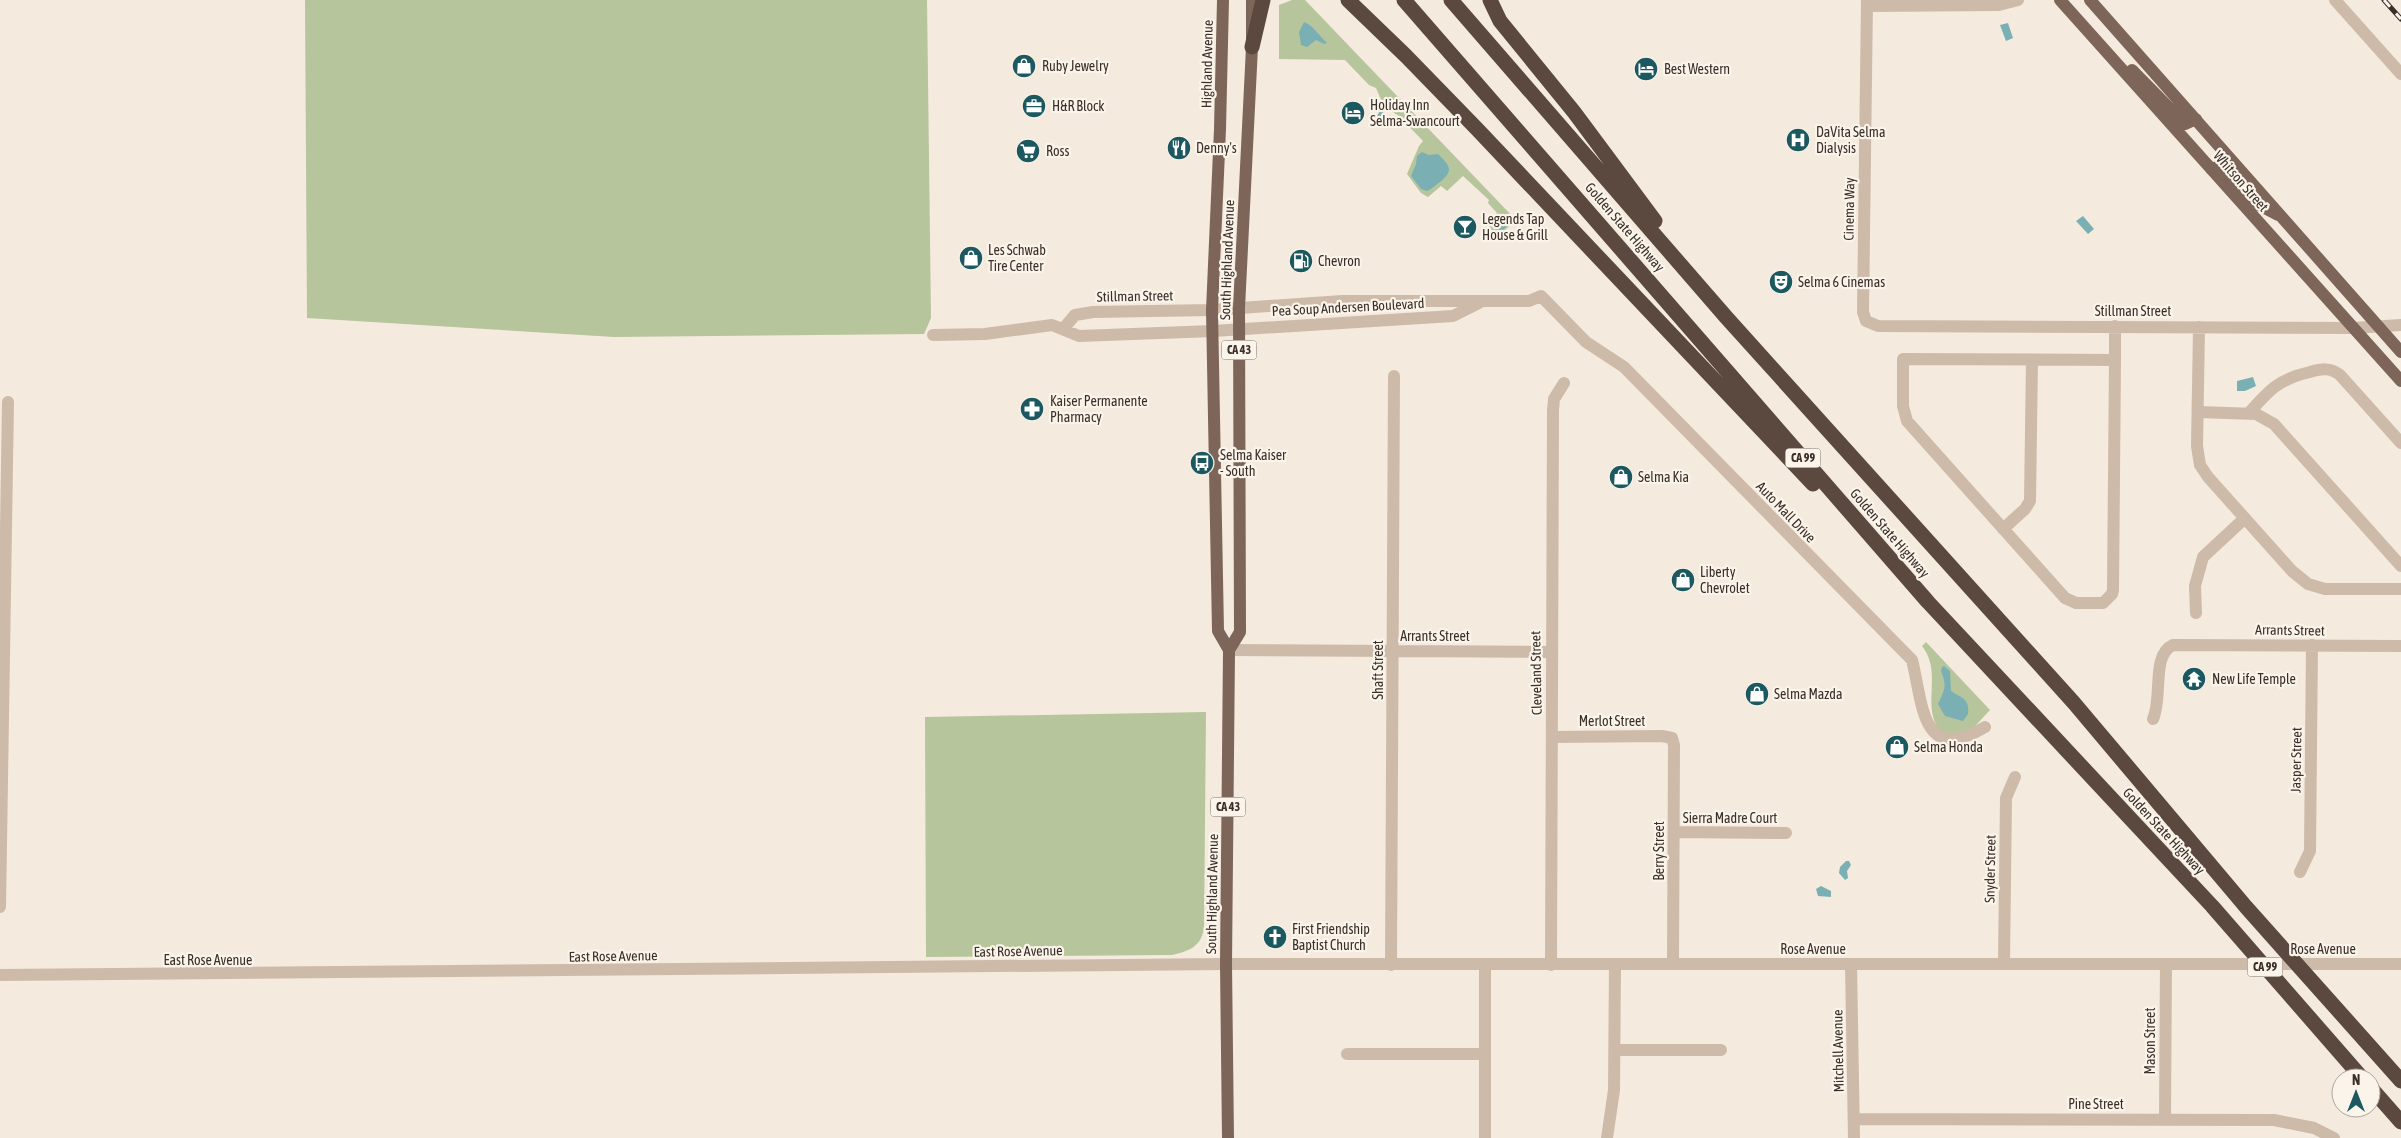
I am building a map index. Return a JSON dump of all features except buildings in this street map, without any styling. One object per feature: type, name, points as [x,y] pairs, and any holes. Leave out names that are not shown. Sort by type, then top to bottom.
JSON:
[{"type":"highway","points":[[1252,47],[1263,0]]},
{"type":"highway","points":[[1348,0],[1445,96],[1719,387],[1928,602]]},
{"type":"highway","name":"Golden State Highway","points":[[1404,0],[1928,602],[2212,906],[2353,1068]]},
{"type":"highway","name":"Golden State Highway","points":[[1451,0],[1726,317],[2074,703],[2246,907],[2401,1081]]},
{"type":"highway","points":[[1490,0],[1500,21],[1574,112],[1726,317]]},
{"type":"highway","points":[[2381,1099],[2401,1122]]},
{"type":"main road","name":"Highland Avenue","points":[[1220,130],[1223,0]]},
{"type":"main road","name":"CA 43","points":[[1252,0],[1252,47]]},
{"type":"main road","name":"Whitson Street","points":[[2060,0],[2401,381]]},
{"type":"main road","name":"Whitson Street","points":[[2090,0],[2401,352]]},
{"type":"main road","name":"South Highland Avenue","points":[[1228,1138],[1226,964],[1230,650],[1240,632],[1239,308],[1252,47]]},
{"type":"main road","points":[[2118,64],[2135,72],[2185,124],[2196,119]]},
{"type":"main road","name":"South Highland Avenue","points":[[1220,130],[1212,331],[1218,631],[1230,650]]},
{"type":"main road","points":[[2211,169],[2221,166],[2224,168],[2257,204],[2282,217]]},
{"type":"street","name":"Cinema Way","points":[[1866,321],[1863,312],[1867,3],[1999,5],[2018,0]]},
{"type":"street","points":[[2335,0],[2401,74]]},
{"type":"street","name":"Pea Soup Andersen Boulevard","points":[[1212,310],[1342,301],[1529,301],[1541,296]]},
{"type":"street","name":"Auto Mall Drive","points":[[1541,296],[1586,342],[1624,367],[1912,660],[1924,716],[1930,730],[1938,736],[1951,738],[1968,737],[1984,727]]},
{"type":"street","name":"Pea Soup Andersen Boulevard","points":[[1212,331],[1453,316],[1482,301]]},
{"type":"street","name":"Stillman Street","points":[[1064,328],[1075,315],[1093,312],[1212,310]]},
{"type":"street","name":"Stillman Street","points":[[1866,321],[1878,326],[2353,328],[2401,325]]},
{"type":"street","points":[[933,335],[985,334],[1052,325],[1064,328],[1078,336],[1212,331]]},
{"type":"street","points":[[2115,326],[2115,360],[2113,590],[2110,598],[2097,603],[2071,602],[1907,421],[1903,406],[1903,359],[2115,360]]},
{"type":"street","points":[[2199,327],[2197,446],[2200,465],[2208,478],[2292,572],[2308,584],[2325,589],[2401,589]]},
{"type":"street","points":[[2003,529],[2025,509],[2030,501],[2032,360]]},
{"type":"street","points":[[2249,413],[2261,399],[2285,379],[2320,369],[2331,370],[2340,375],[2401,443]]},
{"type":"street","name":"Shaft Street","points":[[1391,965],[1394,376]]},
{"type":"street","name":"Cleveland Street","points":[[1551,965],[1552,736],[1550,652],[1552,410],[1554,400],[1564,383]]},
{"type":"street","points":[[0,907],[8,402]]},
{"type":"street","points":[[2198,412],[2249,413],[2262,417],[2281,431],[2401,566]]},
{"type":"street","points":[[2196,613],[2195,586],[2203,557],[2245,518]]},
{"type":"street","name":"Arrants Street","points":[[2153,719],[2158,707],[2162,654],[2169,647],[2178,644],[2401,646]]},
{"type":"street","name":"Jasper Street","points":[[2300,872],[2310,851],[2312,645]]},
{"type":"street","name":"Arrants Street","points":[[1230,650],[1550,652]]},
{"type":"street","name":"Merlot Street","points":[[1552,736],[1662,736],[1672,738]]},
{"type":"street","name":"Berry Street","points":[[1672,738],[1674,745],[1673,964]]},
{"type":"street","name":"Snyder Street","points":[[2004,963],[2006,798],[2015,777]]},
{"type":"street","name":"Sierra Madre Court","points":[[1674,832],[1786,833]]},
{"type":"street","name":"Rose Avenue","points":[[1226,964],[2401,964]]},
{"type":"street","name":"East Rose Avenue","points":[[0,976],[1226,964]]},
{"type":"street","name":"Mitchell Avenue","points":[[1851,964],[1854,1138]]},
{"type":"street","name":"Mason Street","points":[[2165,1118],[2166,964]]},
{"type":"street","points":[[1485,965],[1485,1138]]},
{"type":"street","points":[[1607,1138],[1614,1090],[1616,1050],[1615,965]]},
{"type":"street","points":[[1616,1050],[1721,1050]]},
{"type":"street","points":[[1348,1054],[1484,1054]]},
{"type":"street","name":"Pine Street","points":[[1854,1119],[2165,1118],[2287,1121],[2314,1128],[2334,1138]]},
{"type":"green space","points":[[305,0],[927,0],[931,318],[924,334],[614,337],[307,318]]},
{"type":"green space","points":[[1292,0],[1305,0],[1516,220],[1492,242],[1485,235],[1491,228],[1487,223],[1497,213],[1488,203],[1489,200],[1463,176],[1447,191],[1441,186],[1428,197],[1421,193],[1407,174],[1423,141],[1399,116],[1384,106],[1376,88],[1369,85],[1345,60],[1279,59],[1279,5]]},
{"type":"green space","points":[[1926,642],[1990,710],[1967,735],[1942,734],[1935,724],[1931,702],[1931,668],[1922,646]]},
{"type":"green space","points":[[1206,712],[1204,928],[1197,944],[1189,950],[1172,955],[926,957],[925,717]]},
{"type":"water","points":[[1304,22],[1314,29],[1327,43],[1324,44],[1316,40],[1307,47],[1301,45],[1299,32]]},
{"type":"water","points":[[2008,23],[2013,38],[2006,41],[2000,25]]},
{"type":"water","points":[[1380,111],[1384,113],[1386,122],[1384,127],[1378,127],[1375,119]]},
{"type":"water","points":[[1422,152],[1429,155],[1438,154],[1449,168],[1445,178],[1427,191],[1421,189],[1411,176],[1417,156]]},
{"type":"water","points":[[2083,216],[2094,229],[2088,234],[2076,221]]},
{"type":"water","points":[[1502,219],[1506,220],[1507,226],[1501,232],[1497,232],[1495,228]]},
{"type":"water","points":[[2253,377],[2256,386],[2245,391],[2237,391],[2237,381]]},
{"type":"water","points":[[1944,666],[1950,671],[1951,691],[1964,699],[1968,705],[1968,714],[1963,721],[1945,716],[1938,704],[1944,688],[1941,671]]},
{"type":"water","points":[[1846,861],[1849,861],[1851,865],[1847,871],[1848,878],[1845,880],[1839,873],[1840,867]]},
{"type":"water","points":[[1821,886],[1831,891],[1831,897],[1818,896],[1816,889]]},
{"type":"railway","points":[[2384,0],[2401,19]]},
{"type":"place","name":"Ruby Jewelry","points":[[1024,66]]},
{"type":"place","name":"Best Western","points":[[1646,69]]},
{"type":"place","name":"H&R Block","points":[[1034,106]]},
{"type":"place","name":"Holiday Inn Selma-Swancourt","points":[[1353,113]]},
{"type":"place","name":"DaVita Selma Dialysis","points":[[1798,140]]},
{"type":"place","name":"Denny's","points":[[1179,148]]},
{"type":"place","name":"Ross","points":[[1028,151]]},
{"type":"place","name":"Legends Tap House & Grill","points":[[1465,227]]},
{"type":"place","name":"Les Schwab Tire Center","points":[[971,258]]},
{"type":"place","name":"Chevron","points":[[1301,261]]},
{"type":"place","name":"Selma 6 Cinemas","points":[[1781,282]]},
{"type":"place","name":"Kaiser Permanente Pharmacy","points":[[1032,409]]},
{"type":"place","name":"Selma Kaiser - South","points":[[1202,463]]},
{"type":"place","name":"Selma Kia","points":[[1621,477]]},
{"type":"place","name":"Liberty Chevrolet","points":[[1683,580]]},
{"type":"place","name":"New Life Temple","points":[[2194,679]]},
{"type":"place","name":"Selma Mazda","points":[[1757,694]]},
{"type":"place","name":"Selma Honda","points":[[1897,747]]},
{"type":"place","name":"First Friendship Baptist Church","points":[[1275,937]]}]
